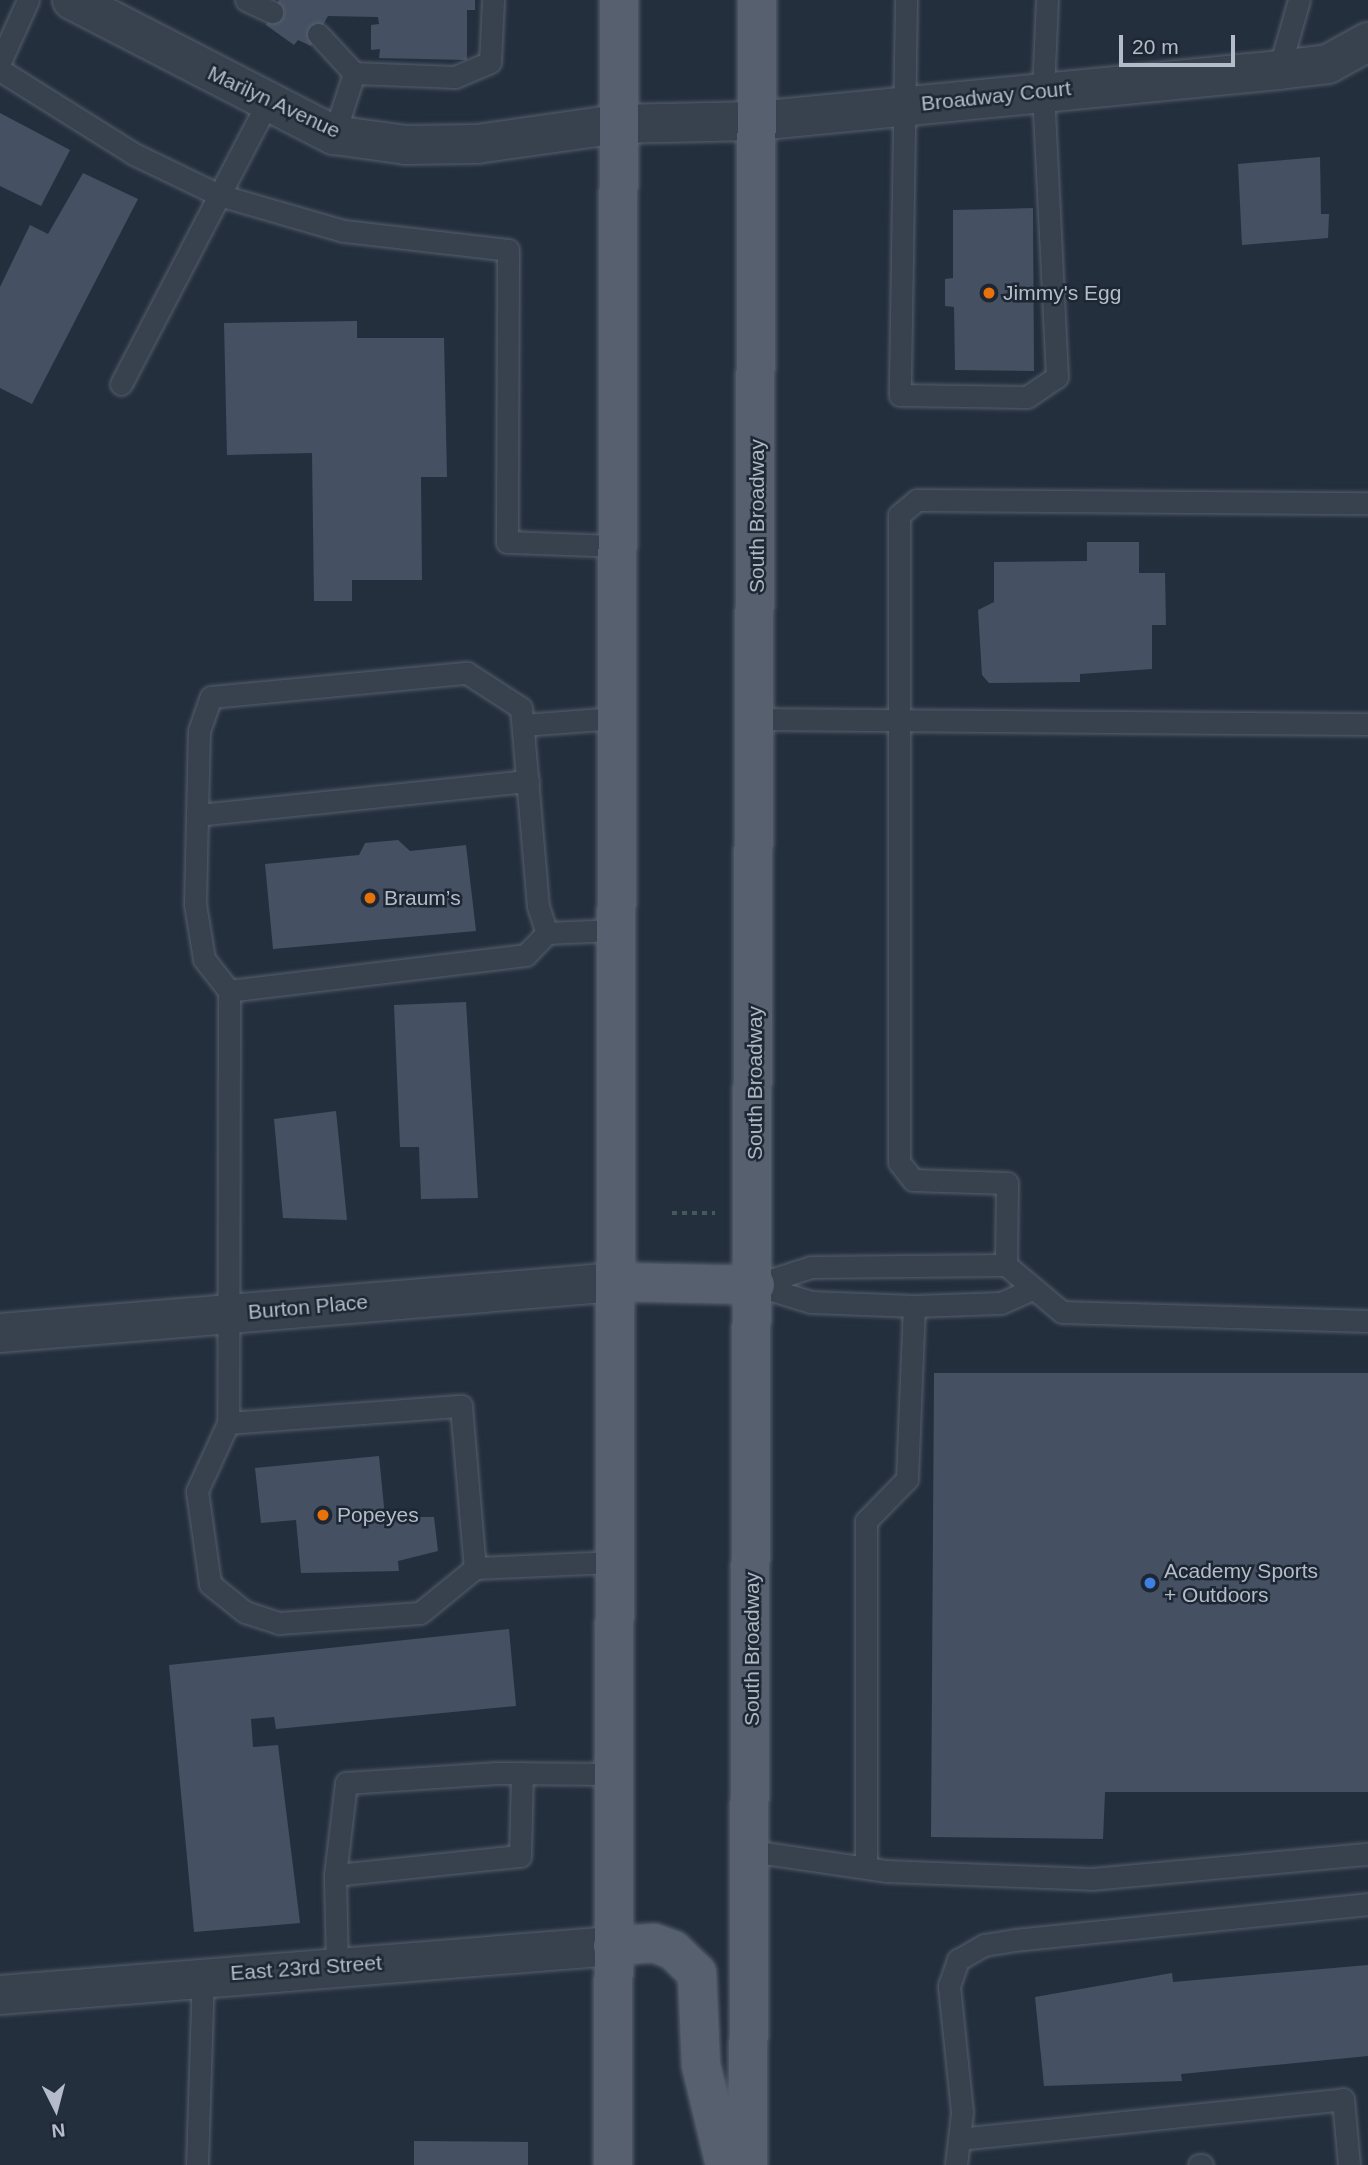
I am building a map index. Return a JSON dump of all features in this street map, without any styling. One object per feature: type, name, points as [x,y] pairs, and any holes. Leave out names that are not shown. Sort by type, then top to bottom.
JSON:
[{"type":"main road","points":[[614,2165],[614,929],[619,0]]},
{"type":"main road","name":"South Broadway","points":[[748,2165],[755,1285],[757,0]]},
{"type":"main road","points":[[616,1282],[755,1285]]},
{"type":"main road","points":[[613,1946],[654,1943],[673,1950],[696,1973],[701,2065],[725,2165]]},
{"type":"street","name":"Marilyn Avenue","points":[[72,0],[334,135],[405,145],[477,144],[617,124]]},
{"type":"street","name":"Broadway Court","points":[[617,124],[756,121],[1043,90],[1279,70],[1363,55]]},
{"type":"street","name":"Burton Place","points":[[0,1333],[616,1282]]},
{"type":"street","name":"East 23rd Street","points":[[0,1995],[203,1975],[613,1946]]},
{"type":"lane","points":[[0,62],[28,0]]},
{"type":"lane","points":[[246,0],[272,12]]},
{"type":"lane","points":[[317,34],[354,74],[477,72],[490,62],[495,47],[493,0]]},
{"type":"lane","points":[[906,0],[900,395],[1027,397],[1058,377],[1043,90],[1047,0]]},
{"type":"lane","points":[[1279,70],[1299,0]]},
{"type":"lane","points":[[0,70],[134,154],[219,195],[344,231],[508,250],[507,542],[616,546]]},
{"type":"lane","points":[[334,135],[354,74]]},
{"type":"lane","points":[[121,384],[268,102]]},
{"type":"lane","points":[[1006,1265],[1007,1183],[913,1180],[899,1162],[899,515],[917,500],[1368,503]]},
{"type":"lane","points":[[547,933],[538,906],[521,708],[467,673],[213,696],[199,732],[195,904],[203,954],[229,991],[228,1423],[197,1491],[210,1584],[245,1612],[279,1623],[420,1614],[475,1569],[615,1562]]},
{"type":"lane","points":[[523,724],[615,718]]},
{"type":"lane","points":[[757,719],[1368,724]]},
{"type":"lane","points":[[197,816],[528,781]]},
{"type":"lane","points":[[229,991],[522,957],[547,933],[614,929]]},
{"type":"lane","points":[[755,1285],[811,1267],[1006,1265],[1062,1311],[1368,1321]]},
{"type":"lane","points":[[755,1285],[811,1303],[914,1306],[1001,1303],[1032,1289]]},
{"type":"lane","points":[[866,1868],[866,1521],[906,1479],[914,1306]]},
{"type":"lane","points":[[228,1423],[461,1406],[475,1569]]},
{"type":"lane","points":[[335,1875],[520,1856],[522,1773]]},
{"type":"lane","points":[[337,1966],[335,1875],[346,1783],[522,1773],[614,1774]]},
{"type":"lane","points":[[751,1851],[866,1868],[1091,1879],[1368,1854]]},
{"type":"lane","points":[[956,2165],[959,2139],[949,1986],[958,1960],[984,1945],[1368,1904]]},
{"type":"lane","points":[[197,2165],[203,1975]]},
{"type":"lane","points":[[959,2139],[1343,2099],[1349,2165]]},
{"type":"path","points":[[672,1213],[720,1213]]},
{"type":"building","points":[[279,0],[475,0],[475,10],[467,10],[467,60],[379,58],[380,49],[371,50],[371,25],[379,24],[378,17],[328,16],[311,46],[298,40],[294,45],[266,25]]},
{"type":"building","points":[[0,113],[70,150],[41,206],[0,186]]},
{"type":"building","points":[[1320,157],[1321,214],[1329,214],[1328,238],[1242,245],[1238,164]]},
{"type":"building","points":[[83,173],[138,199],[32,404],[0,388],[0,287],[30,225],[48,234]]},
{"type":"building","name":"Jimmy's Egg","points":[[1033,208],[1034,371],[955,370],[954,307],[945,306],[945,279],[953,278],[953,210]]},
{"type":"building","points":[[357,321],[357,338],[444,338],[447,477],[421,477],[422,580],[352,580],[352,601],[314,601],[312,453],[227,455],[224,323]]},
{"type":"building","points":[[1087,542],[1139,542],[1139,573],[1165,573],[1166,625],[1152,625],[1152,669],[1080,674],[1080,682],[989,683],[982,675],[978,610],[994,602],[994,562],[1087,561]]},
{"type":"building","name":"Braum’s","points":[[398,840],[410,851],[466,845],[476,931],[273,949],[265,864],[359,855],[365,843]]},
{"type":"building","points":[[466,1002],[478,1198],[421,1199],[419,1147],[400,1147],[394,1005]]},
{"type":"building","points":[[336,1111],[347,1220],[283,1218],[274,1119]]},
{"type":"building","name":"Academy Sports + Outdoors","points":[[934,1373],[1368,1373],[1368,1792],[1105,1792],[1103,1839],[931,1837]]},
{"type":"building","name":"Popeyes","points":[[379,1456],[385,1517],[434,1517],[438,1551],[398,1561],[399,1571],[301,1573],[296,1520],[261,1523],[255,1468]]},
{"type":"building","points":[[509,1629],[516,1706],[276,1729],[274,1717],[251,1719],[253,1747],[278,1745],[300,1923],[194,1932],[169,1665]]},
{"type":"building","points":[[1368,1965],[1368,2056],[1181,2074],[1182,2081],[1044,2086],[1035,1997],[1172,1973],[1173,1982]]},
{"type":"building","points":[[414,2141],[528,2142],[528,2165],[414,2165]]},
{"type":"place","name":"Jimmy's Egg","points":[[989,293]]},
{"type":"place","name":"Braum’s","points":[[370,898]]},
{"type":"place","name":"Popeyes","points":[[323,1515]]},
{"type":"place","name":"Academy Sports + Outdoors","points":[[1150,1583]]}]
